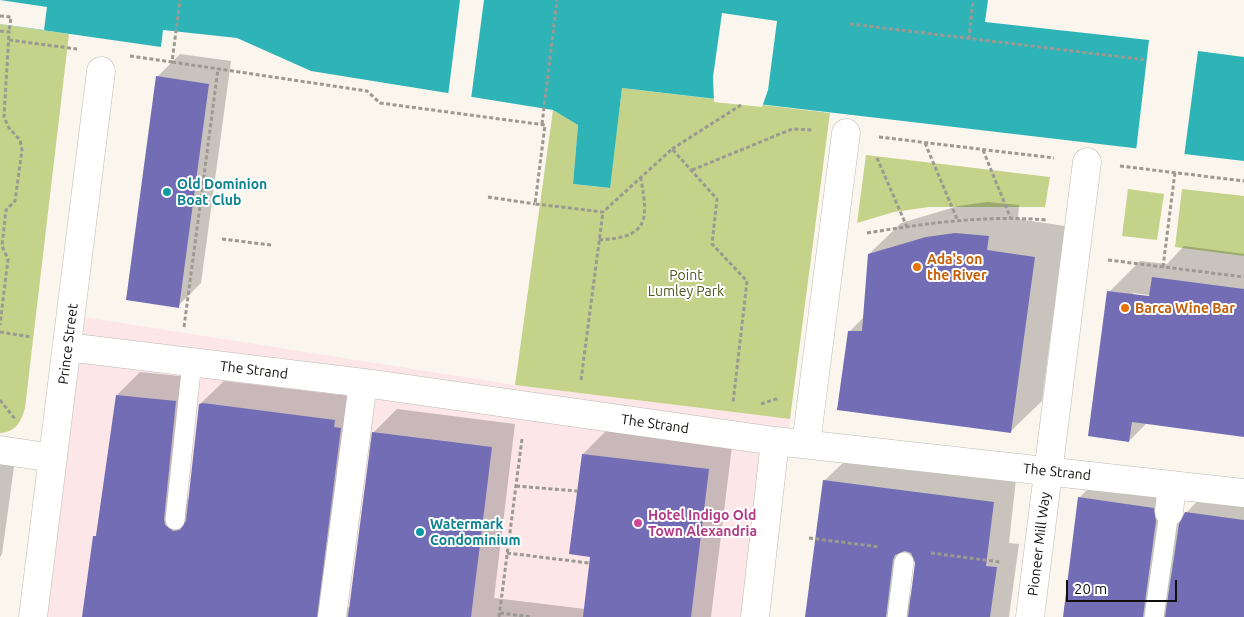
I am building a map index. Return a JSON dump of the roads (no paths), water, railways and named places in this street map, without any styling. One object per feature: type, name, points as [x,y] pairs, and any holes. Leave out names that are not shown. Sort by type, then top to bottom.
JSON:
[{"type":"street","name":"Prince Street","points":[[33,617],[100,70]]},
{"type":"street","points":[[806,444],[832,239],[856,134]]},
{"type":"street","name":"Pioneer Mill Way","points":[[1030,617],[1088,162]]},
{"type":"street","name":"The Strand","points":[[67,347],[363,383],[775,441],[1244,492]]},
{"type":"street","points":[[332,617],[363,383]]},
{"type":"street","points":[[755,617],[775,441]]},
{"type":"street","points":[[0,450],[53,458]]},
{"type":"street","points":[[1168,512],[1172,485]]},
{"type":"lane","points":[[175,520],[192,362]]},
{"type":"lane","points":[[1154,617],[1168,512]]},
{"type":"lane","points":[[896,617],[904,562]]},
{"type":"water","points":[[0,0],[1244,0],[1244,161],[622,88],[610,188],[573,184],[578,125],[553,110],[311,71],[237,38],[163,30],[161,47],[0,24]]},
{"type":"place","name":"Old Dominion Boat Club","points":[[167,192]]},
{"type":"place","name":"Ada's on the River","points":[[917,267]]},
{"type":"place","name":"Barca Wine Bar","points":[[1125,308]]},
{"type":"place","name":"Hotel Indigo Old Town Alexandria","points":[[638,523]]},
{"type":"place","name":"Watermark Condominium","points":[[420,532]]},
{"type":"park label","name":"Point Lumley Park","points":[[686,284]]}]
